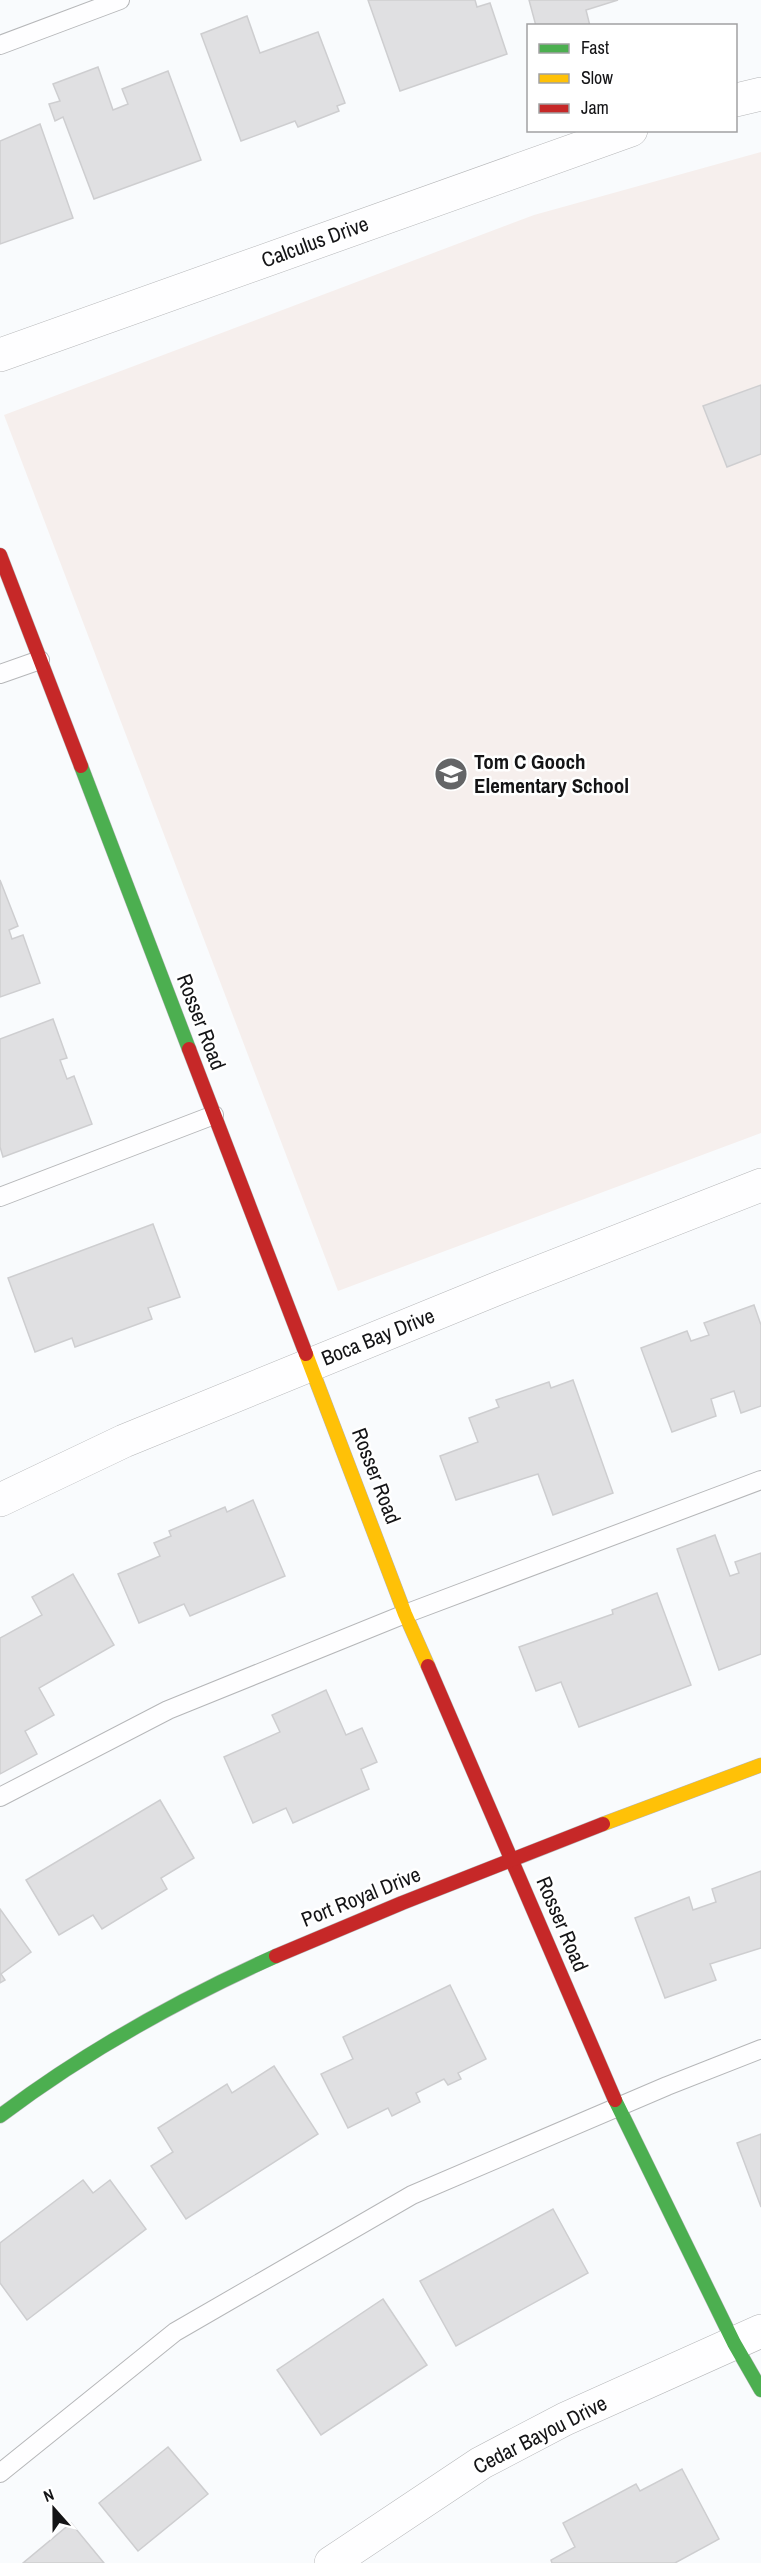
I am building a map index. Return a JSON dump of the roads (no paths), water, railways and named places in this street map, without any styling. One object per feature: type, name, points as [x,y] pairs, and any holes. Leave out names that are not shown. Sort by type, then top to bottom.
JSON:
[{"type":"street","points":[[737,100],[761,94]]},
{"type":"street","name":"Calculus Drive","points":[[0,355],[625,132]]},
{"type":"street","name":"Rosser Road","points":[[0,555],[405,1614],[618,2107],[748,2337],[761,2391]]},
{"type":"street","name":"Boca Bay Drive","points":[[0,1500],[124,1441],[761,1185]]},
{"type":"street","name":"Port Royal Drive","points":[[0,2116],[35,2088],[127,2029],[261,1961],[511,1860],[761,1765]]},
{"type":"street","name":"Cedar Bayou Drive","points":[[331,2563],[481,2463],[565,2419],[748,2337]]},
{"type":"lane","points":[[0,45],[120,0]]},
{"type":"lane","points":[[0,674],[40,660]]},
{"type":"lane","points":[[0,1197],[214,1115]]},
{"type":"lane","points":[[0,1797],[168,1710],[405,1614],[761,1480]]},
{"type":"lane","points":[[0,2473],[175,2332],[412,2195],[761,2049]]},
{"type":"place","name":"Tom C Gooch Elementary School","points":[[451,774]]}]
